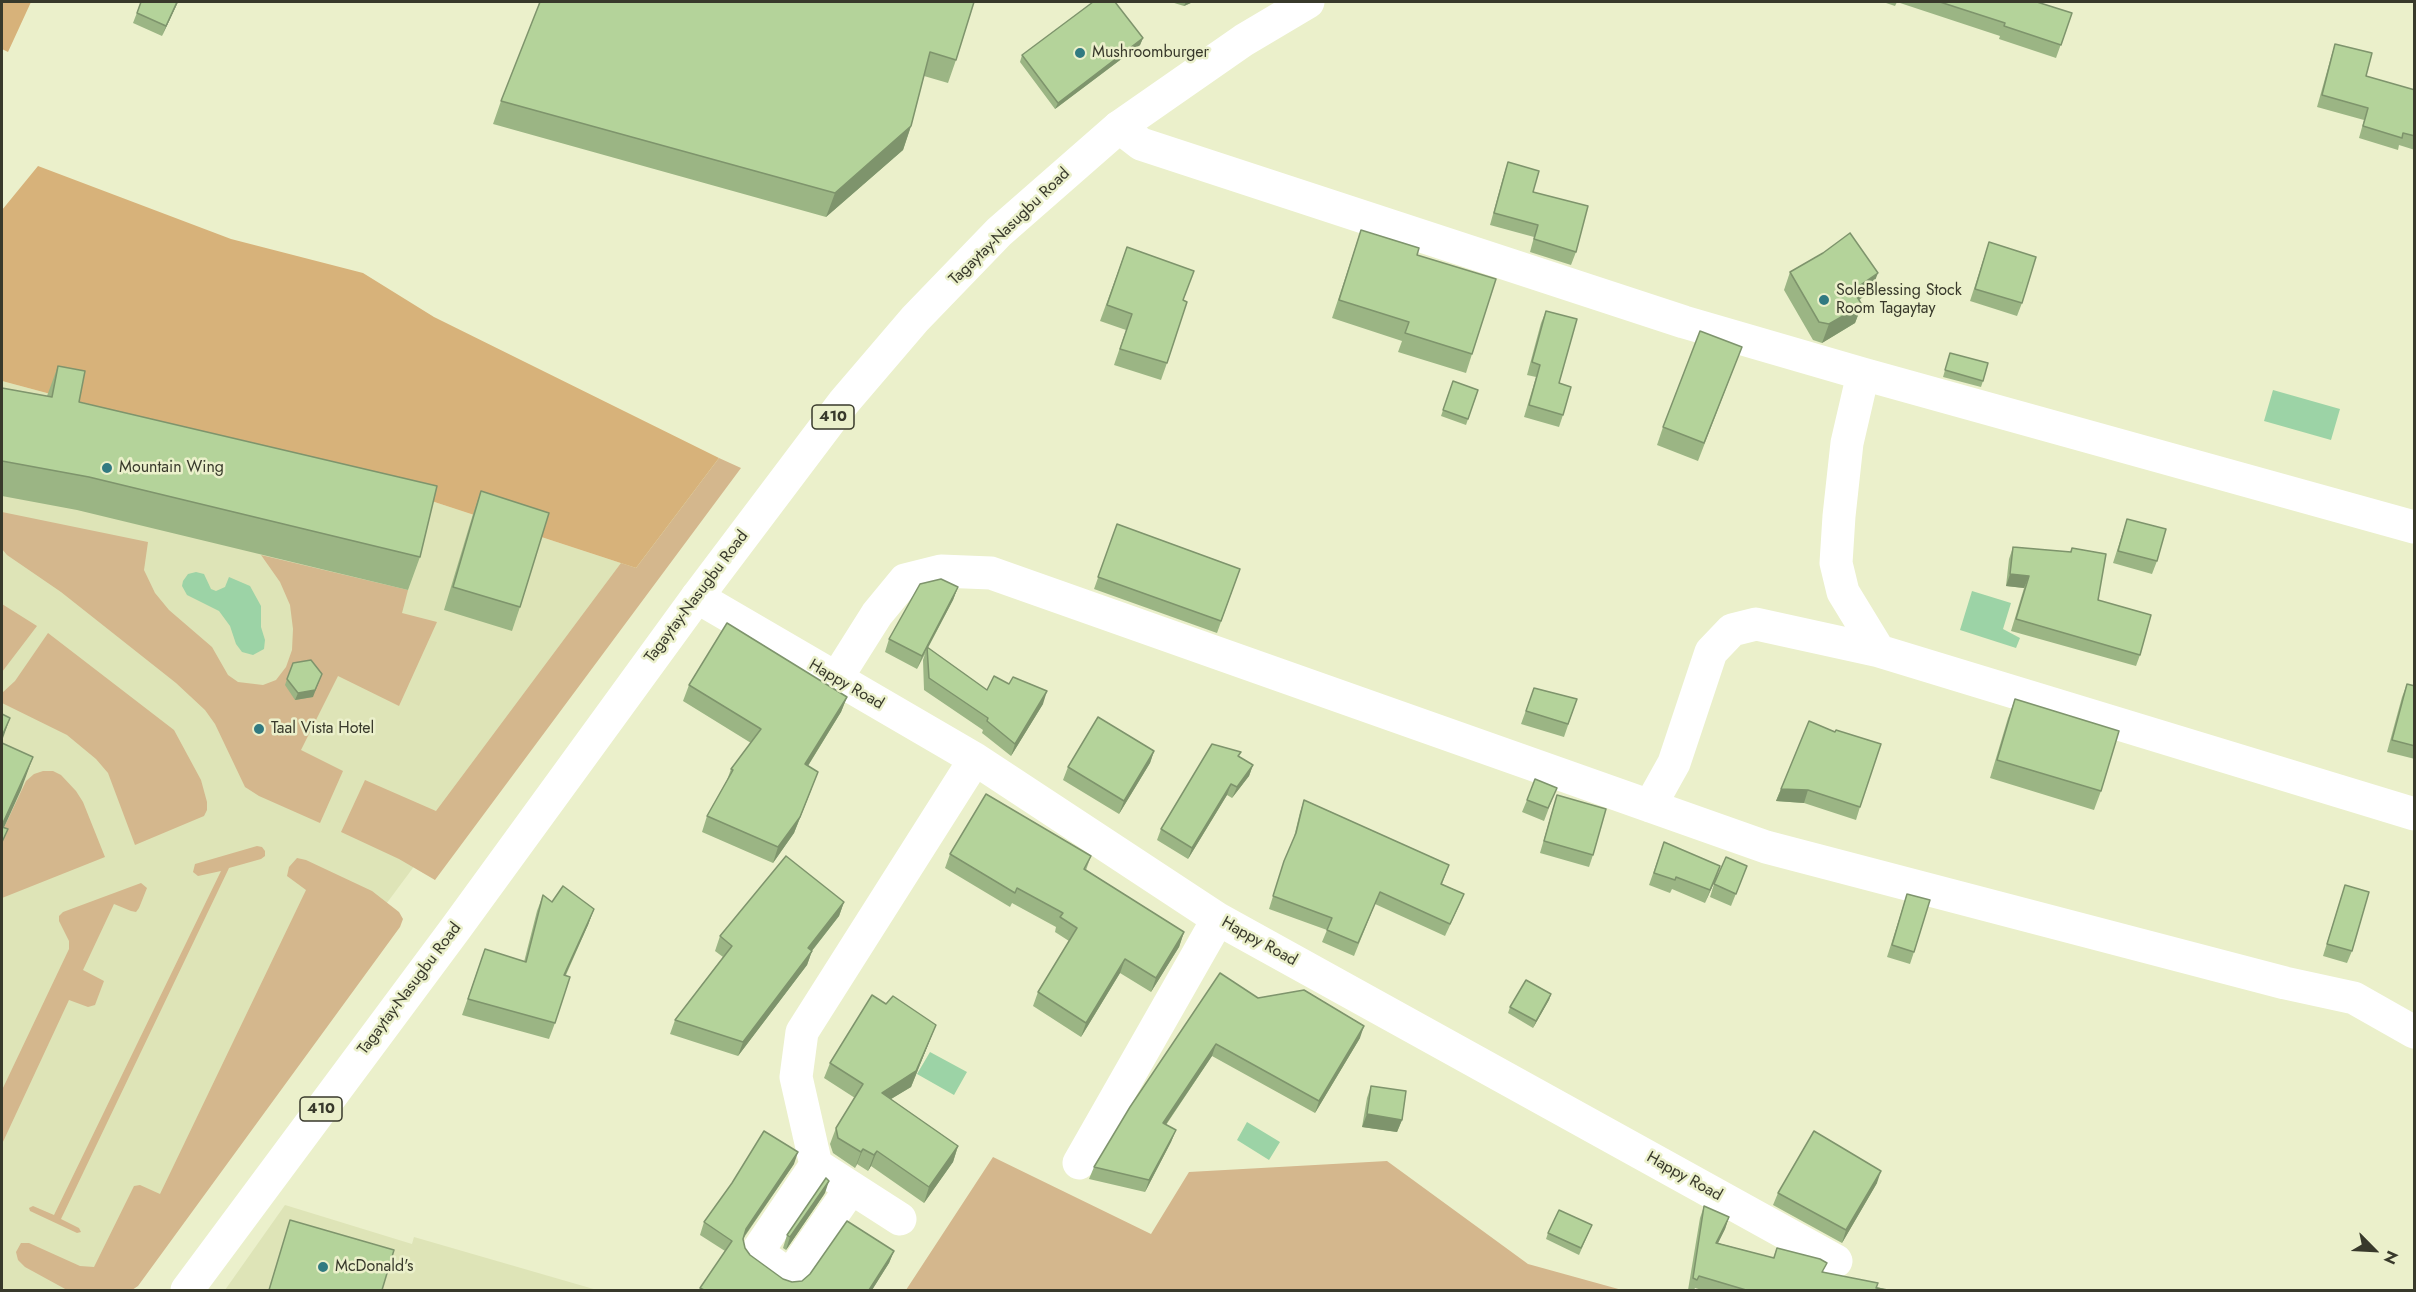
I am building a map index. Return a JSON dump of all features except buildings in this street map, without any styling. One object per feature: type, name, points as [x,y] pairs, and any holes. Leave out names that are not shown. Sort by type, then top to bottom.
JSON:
[{"type":"street","name":"Tagaytay-Nasugbu Road","points":[[187,1290],[456,928],[697,597],[844,402],[915,319],[999,232],[1119,127],[1244,40],[1308,2]]},
{"type":"street","points":[[1119,127],[1141,144],[1684,322],[2415,527]]},
{"type":"street","points":[[1863,374],[1847,443],[1836,563],[1843,592],[1879,651]]},
{"type":"street","points":[[836,679],[877,614],[905,579],[940,570],[991,573],[1766,846],[2286,983],[2354,998],[2415,1032]]},
{"type":"street","name":"Happy Road","points":[[697,597],[975,759],[1218,920],[1836,1261]]},
{"type":"street","points":[[1650,806],[1674,763],[1712,652],[1732,630],[1755,624],[1879,651],[2415,814]]},
{"type":"street","points":[[900,1219],[816,1165],[796,1077],[802,1032],[975,759]]},
{"type":"street","points":[[1079,1163],[1218,920]]},
{"type":"street","points":[[816,1165],[757,1252],[790,1276],[851,1188]]},
{"type":"shaded area","points":[[2,2],[31,2],[8,52],[2,49]]},
{"type":"shaded area","points":[[38,166],[231,239],[363,273],[434,317],[719,458],[636,568],[349,474],[2,381],[2,210]]},
{"type":"shaded area","name":"Taal Vista Hotel","points":[[2,381],[349,474],[636,568],[99,1290],[2,1290]]},
{"type":"shaded area","points":[[2273,390],[2340,409],[2331,440],[2264,421]]},
{"type":"shaded area","points":[[719,458],[741,468],[435,880],[399,859],[341,832],[365,780],[436,811],[621,563],[636,568]]},
{"type":"shaded area","points":[[2,512],[148,542],[144,570],[155,593],[169,610],[212,647],[228,675],[238,682],[263,685],[276,680],[286,667],[292,650],[293,629],[290,605],[280,582],[261,555],[408,590],[402,613],[437,622],[399,706],[338,676],[301,750],[343,771],[320,823],[259,796],[245,787],[215,724],[205,710],[176,683],[61,592],[7,555],[2,549]]},
{"type":"shaded area","points":[[196,572],[204,574],[211,589],[216,591],[225,587],[229,577],[250,586],[261,606],[264,649],[253,655],[242,652],[236,644],[230,626],[219,611],[187,595],[182,586],[183,581],[188,574]]},
{"type":"shaded area","points":[[1972,591],[2011,603],[2003,629],[2020,638],[2016,648],[1960,630]]},
{"type":"shaded area","points":[[2,604],[37,626],[2,672]]},
{"type":"shaded area","points":[[48,633],[174,730],[201,780],[207,802],[204,816],[135,845],[108,773],[96,759],[67,735],[2,703],[2,693],[15,681]]},
{"type":"shaded area","points":[[53,771],[61,775],[76,791],[83,802],[105,857],[2,898],[2,832],[26,781],[34,774]]},
{"type":"shaded area","points":[[257,846],[262,847],[265,856],[229,868],[61,1219],[79,1228],[81,1232],[77,1233],[30,1211],[29,1208],[33,1206],[54,1215],[221,871],[198,876],[193,872],[195,864]]},
{"type":"shaded area","points":[[297,858],[372,891],[399,912],[403,919],[400,927],[138,1286],[132,1290],[67,1290],[25,1267],[18,1260],[16,1252],[21,1243],[29,1243],[80,1266],[94,1267],[134,1186],[140,1185],[160,1194],[306,890],[287,876],[289,867]]},
{"type":"shaded area","points":[[141,883],[147,888],[139,908],[136,912],[114,904],[83,970],[104,981],[95,1005],[88,1007],[69,1000],[2,1144],[2,1090],[69,949],[69,941],[59,921],[59,916],[63,912]]},
{"type":"shaded area","points":[[930,1052],[967,1072],[954,1095],[917,1074]]},
{"type":"shaded area","points":[[1247,1122],[1280,1142],[1269,1160],[1237,1140]]},
{"type":"shaded area","points":[[993,1157],[1151,1234],[1189,1172],[1387,1161],[1528,1264],[1622,1290],[906,1290]]},
{"type":"shaded area","name":"McDonald's","points":[[285,1205],[412,1244],[414,1237],[597,1290],[225,1290]]},
{"type":"place","name":"Mushroomburger","points":[[1080,53]]},
{"type":"place","name":"SoleBlessing Stock Room Tagaytay","points":[[1824,300]]},
{"type":"place","name":"Mountain Wing","points":[[107,468]]},
{"type":"place","name":"Taal Vista Hotel","points":[[259,729]]},
{"type":"place","name":"McDonald's","points":[[323,1267]]}]
